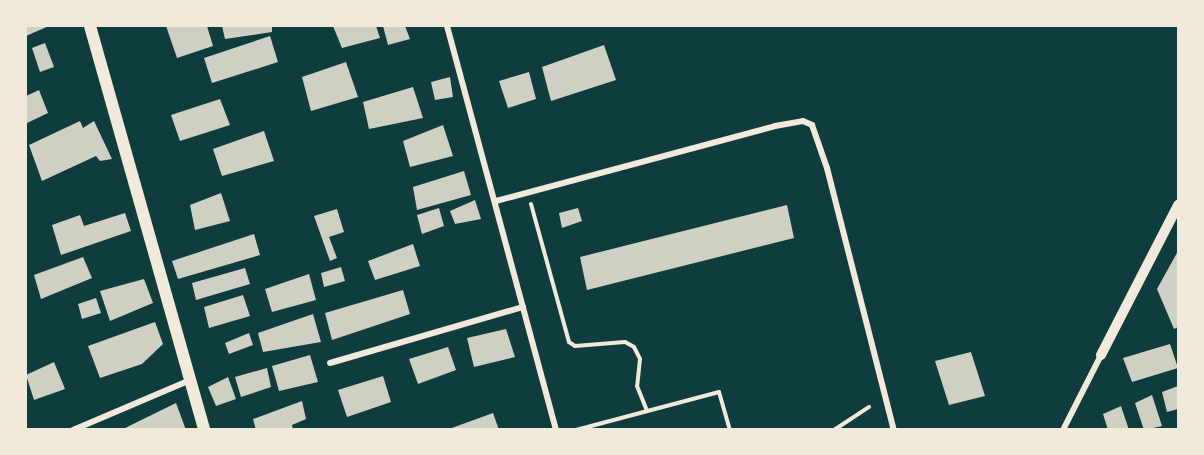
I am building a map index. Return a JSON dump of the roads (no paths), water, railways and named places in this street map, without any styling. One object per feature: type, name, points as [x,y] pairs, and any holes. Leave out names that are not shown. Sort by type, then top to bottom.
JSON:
[{"type":"main road","points":[[90,26],[204,429]]},
{"type":"street","points":[[447,26],[556,429]]},
{"type":"street","points":[[496,201],[789,123],[812,125],[827,168],[894,429]]},
{"type":"street","points":[[1063,429],[1179,206]]},
{"type":"street","points":[[330,363],[523,306]]},
{"type":"street","points":[[73,429],[190,380]]}]
